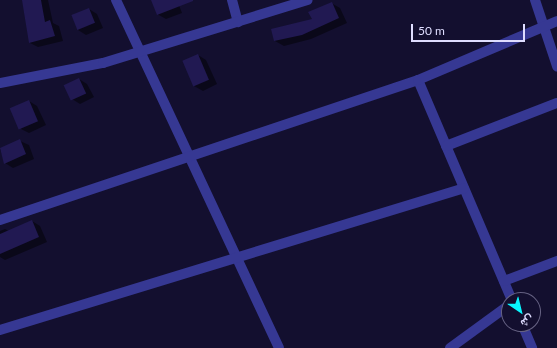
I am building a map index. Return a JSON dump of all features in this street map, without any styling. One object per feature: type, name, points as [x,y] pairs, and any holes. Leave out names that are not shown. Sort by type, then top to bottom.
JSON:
[{"type":"street","points":[[116,0],[279,348]]},
{"type":"street","points":[[232,0],[238,22]]},
{"type":"street","points":[[0,83],[103,63],[308,0]]},
{"type":"street","points":[[535,0],[557,66]]},
{"type":"street","points":[[0,220],[190,158],[418,80],[543,25],[557,21]]},
{"type":"street","points":[[418,80],[509,292]]},
{"type":"street","points":[[446,146],[557,103]]},
{"type":"street","points":[[0,330],[236,255],[464,188]]},
{"type":"street","points":[[504,281],[557,261]]},
{"type":"street","points":[[450,348],[501,311]]},
{"type":"street","points":[[525,332],[532,348]]},
{"type":"building","points":[[22,0],[41,0],[45,22],[50,20],[55,36],[29,43]]},
{"type":"building","points":[[151,0],[193,0],[193,1],[157,15]]},
{"type":"building","points":[[332,2],[339,18],[302,35],[274,41],[271,29],[312,19],[308,12]]},
{"type":"building","points":[[89,8],[95,23],[77,30],[71,15]]},
{"type":"building","points":[[198,54],[209,80],[193,86],[182,61]]},
{"type":"building","points":[[79,78],[86,93],[71,101],[64,85]]},
{"type":"building","points":[[29,100],[38,121],[19,129],[10,108]]},
{"type":"building","points":[[20,139],[26,154],[4,164],[0,148]]},
{"type":"building","points":[[32,220],[39,237],[0,254],[0,234]]}]
